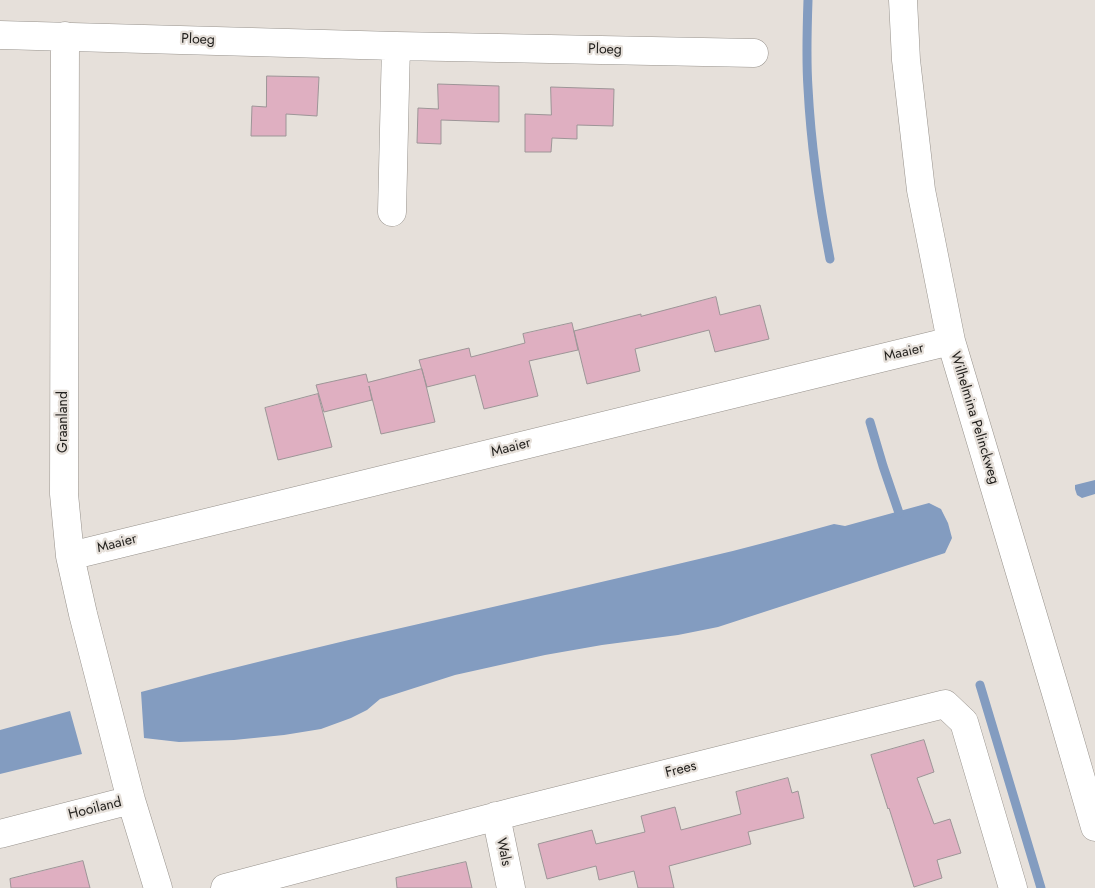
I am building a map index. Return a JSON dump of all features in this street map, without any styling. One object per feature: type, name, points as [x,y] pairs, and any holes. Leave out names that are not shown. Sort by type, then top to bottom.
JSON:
[{"type":"street","name":"Wilhelmina Pelinckweg","points":[[903,0],[906,60],[921,190],[951,341],[1095,827]]},
{"type":"street","name":"Ploeg","points":[[0,35],[396,46],[754,53]]},
{"type":"street","name":"Graanland","points":[[65,36],[64,494],[70,556],[131,800]]},
{"type":"street","points":[[392,212],[396,46]]},
{"type":"street","name":"Maaier","points":[[70,556],[951,341]]},
{"type":"street","name":"Frees","points":[[225,888],[496,816],[945,704],[964,722],[1013,888]]},
{"type":"street","name":"Hooiland","points":[[0,834],[131,800],[158,888]]},
{"type":"street","name":"Wals","points":[[496,816],[511,888]]},
{"type":"water","points":[[1095,480],[1095,494],[1082,498],[1077,495],[1075,485]]},
{"type":"water","points":[[929,503],[941,509],[948,523],[952,538],[945,553],[718,627],[678,635],[545,655],[455,675],[380,699],[367,710],[321,729],[234,740],[179,742],[144,738],[141,692],[350,640],[750,547],[834,524],[845,526]]},
{"type":"water","points":[[70,711],[82,754],[0,774],[0,730]]},
{"type":"building","points":[[267,76],[319,77],[317,116],[286,114],[286,136],[251,136],[252,106],[266,107]]},
{"type":"building","points":[[438,84],[499,86],[499,122],[441,120],[441,144],[417,143],[418,108],[438,109]]},
{"type":"building","points":[[551,87],[614,89],[613,126],[577,125],[577,139],[552,138],[551,152],[525,152],[525,114],[551,115]]},
{"type":"building","points":[[716,297],[720,315],[760,305],[769,339],[715,352],[709,330],[635,349],[640,371],[587,384],[574,331]]},
{"type":"building","points":[[572,323],[578,350],[529,361],[538,396],[484,409],[475,375],[427,387],[419,360],[469,348],[471,357],[525,343],[523,334]]},
{"type":"building","points":[[422,369],[435,422],[381,434],[369,386],[372,400],[324,412],[316,385],[366,374],[368,382]]},
{"type":"building","points":[[318,394],[332,447],[278,460],[265,408]]},
{"type":"building","points":[[924,740],[934,772],[917,778],[934,824],[950,819],[961,853],[937,860],[942,878],[914,887],[871,755]]},
{"type":"building","points":[[788,778],[792,793],[798,791],[804,818],[748,832],[751,844],[669,866],[674,888],[638,888],[634,871],[599,880],[596,866],[547,879],[538,844],[592,830],[596,844],[645,832],[641,816],[675,807],[681,830],[741,814],[736,792]]},
{"type":"building","points":[[83,861],[90,888],[11,888],[10,879]]},
{"type":"building","points":[[466,862],[472,888],[397,888],[396,878]]},
{"type":"waterway","points":[[808,0],[807,66],[809,110],[813,153],[830,259]]},
{"type":"waterway","points":[[870,422],[899,513]]},
{"type":"waterway","points":[[980,685],[1041,888]]}]
